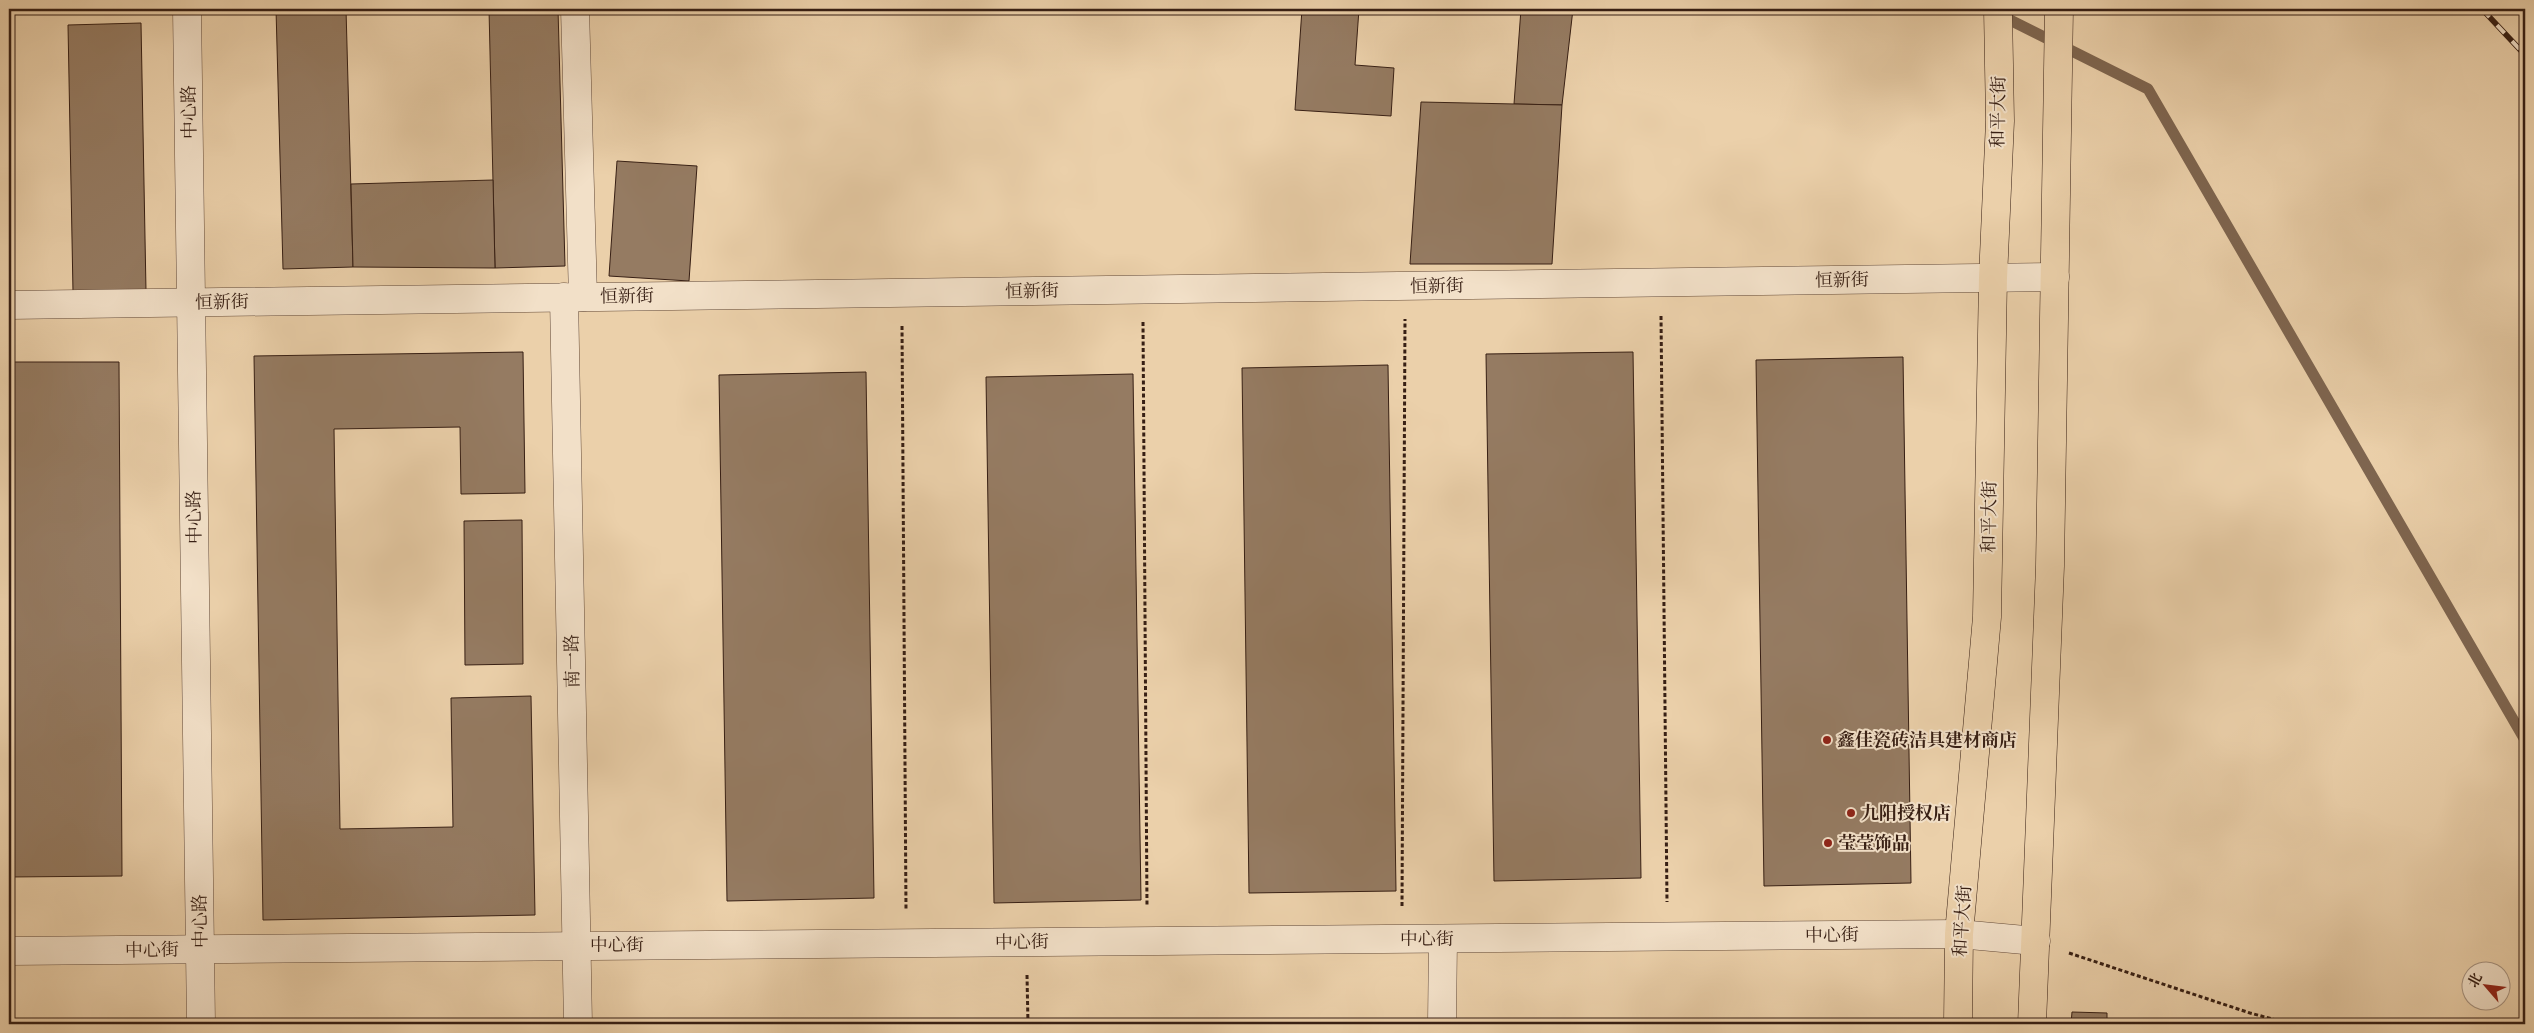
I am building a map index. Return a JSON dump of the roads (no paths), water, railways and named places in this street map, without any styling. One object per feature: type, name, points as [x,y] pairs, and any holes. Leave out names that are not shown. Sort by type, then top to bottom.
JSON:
[{"type":"main road","name":"和平大街","points":[[1958,1024],[1959,934],[1987,617],[1993,278],[2000,121],[1998,9]]},
{"type":"main road","points":[[2032,1024],[2050,566],[2059,9]]},
{"type":"street","name":"中心路","points":[[187,9],[201,1024]]},
{"type":"street","name":"南一路","points":[[575,9],[574,297],[578,1024]]},
{"type":"street","name":"恒新街","points":[[9,305],[2055,277]]},
{"type":"street","name":"中心街","points":[[9,951],[1959,934],[2036,942]]},
{"type":"street","points":[[1442,1024],[1443,938]]},
{"type":"waterway","points":[[2000,15],[2148,89],[2525,740]]},
{"type":"railway","points":[[2482,9],[2525,55]]},
{"type":"place","name":"鑫佳瓷砖洁具建材商店","points":[[1827,740]]},
{"type":"place","name":"九阳授权店","points":[[1851,813]]},
{"type":"place","name":"莹莹饰品","points":[[1828,843]]}]
